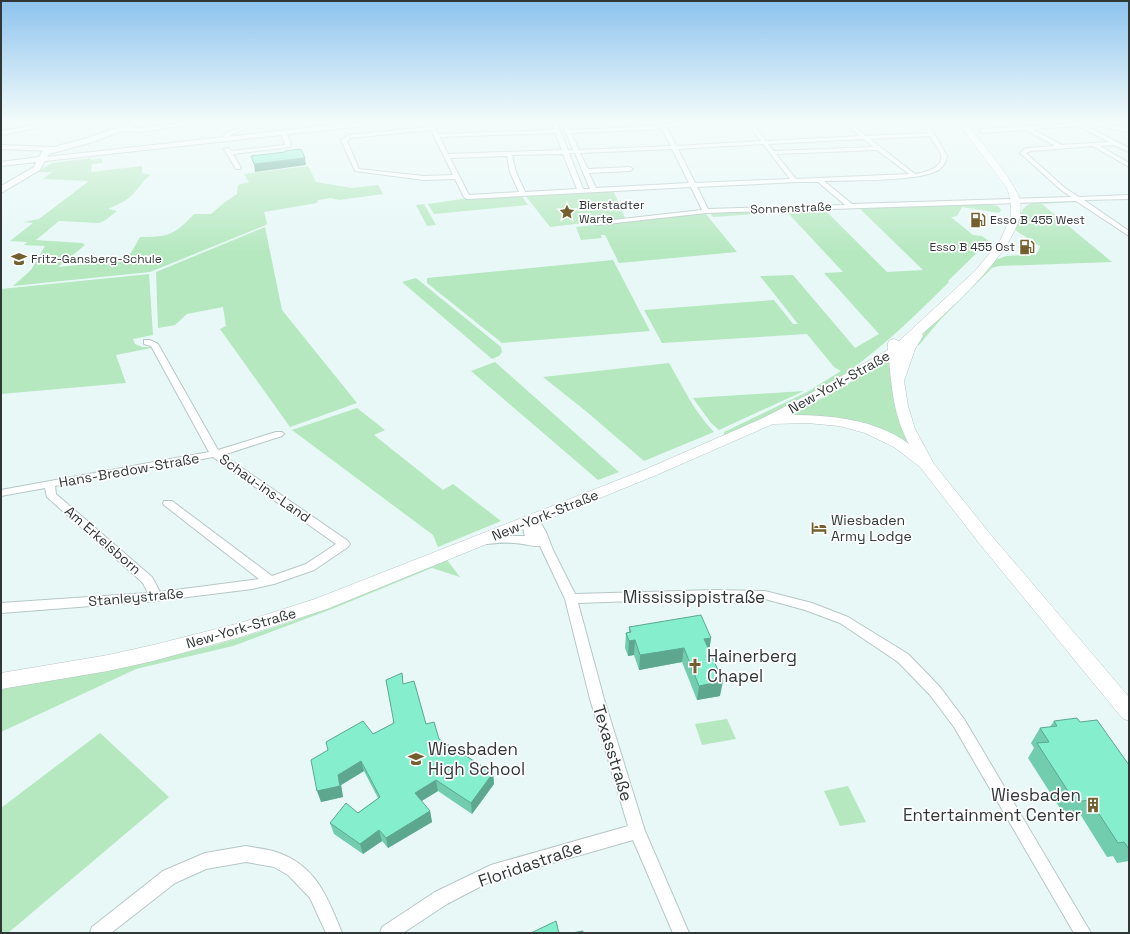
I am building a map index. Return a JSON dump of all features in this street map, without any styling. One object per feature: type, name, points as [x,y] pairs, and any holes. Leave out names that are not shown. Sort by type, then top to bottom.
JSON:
[{"type":"main road","points":[[3,188],[31,167]]},
{"type":"main road","points":[[994,167],[1003,178],[1012,207]]},
{"type":"main road","name":"New-York-Straße","points":[[1,681],[115,661],[197,642],[321,604],[532,521],[649,473],[768,421],[894,352],[925,325],[992,258],[1006,240],[1012,207]]},
{"type":"main road","name":"New-York-Straße","points":[[834,386],[897,339],[941,299],[988,251],[1001,232],[1012,207]]},
{"type":"main road","points":[[899,385],[909,349],[925,325]]},
{"type":"main road","points":[[897,339],[894,344],[894,352],[901,406],[908,428],[927,466],[985,539],[1129,712]]},
{"type":"main road","points":[[768,421],[818,419],[860,427],[899,444],[927,466]]},
{"type":"street","points":[[356,167],[357,170],[424,178],[457,177]]},
{"type":"street","points":[[452,167],[467,197],[693,185],[914,176],[928,173],[938,169],[940,167]]},
{"type":"street","points":[[512,167],[523,194]]},
{"type":"street","points":[[571,167],[581,191]]},
{"type":"street","points":[[584,167],[594,190]]},
{"type":"street","points":[[684,167],[706,211]]},
{"type":"street","points":[[783,167],[795,182]]},
{"type":"street","points":[[902,167],[914,176]]},
{"type":"street","points":[[1037,167],[1076,199],[1129,234]]},
{"type":"street","points":[[586,171],[630,169]]},
{"type":"street","points":[[820,181],[850,206]]},
{"type":"street","points":[[1012,207],[1034,200],[1129,197]]},
{"type":"street","name":"Sonnenstraße","points":[[597,224],[706,211],[985,202],[1012,207]]},
{"type":"street","name":"Schau-ins-Land","points":[[147,342],[154,344],[215,454],[344,544]]},
{"type":"street","name":"Hans-Bredow-Straße","points":[[1,493],[215,454],[279,434]]},
{"type":"street","name":"Am Erkelsborn","points":[[50,485],[52,495],[148,580],[156,597]]},
{"type":"street","points":[[168,503],[270,581]]},
{"type":"street","points":[[532,521],[529,530],[530,536],[534,541],[547,550]]},
{"type":"street","points":[[532,521],[541,532],[547,550]]},
{"type":"street","points":[[479,542],[503,538],[534,541]]},
{"type":"street","name":"Stanleystraße","points":[[1,608],[156,597],[242,587],[270,581],[310,567],[344,544]]},
{"type":"street","name":"Texasstraße","points":[[547,550],[571,599],[597,699],[637,831],[681,933]]},
{"type":"street","name":"Mississippistraße","points":[[571,599],[715,594],[765,595],[795,602],[834,615],[890,649],[903,658],[935,691],[959,723],[1082,933]]},
{"type":"street","name":"Floridastraße","points":[[388,933],[441,898],[491,874],[637,831]]},
{"type":"street","points":[[98,933],[169,877],[205,862],[246,854],[276,860],[294,869],[316,892],[334,933]]},
{"type":"green space","points":[[46,167],[92,167],[91,172],[142,167],[142,173],[151,175],[129,198],[108,209],[117,211],[104,221],[99,223],[59,221],[36,240],[82,243],[85,245],[58,267],[127,260],[140,237],[165,235],[176,231],[194,214],[211,214],[237,194],[238,185],[249,182],[244,174],[308,167],[316,182],[352,188],[378,185],[383,194],[339,200],[331,198],[318,200],[317,203],[264,212],[267,223],[266,225],[150,272],[13,286],[31,270],[45,246],[24,245],[27,242],[10,241],[33,223],[23,222],[39,219],[89,181],[43,179],[52,172],[37,172]]},
{"type":"green space","points":[[613,190],[625,218],[550,227],[525,195]]},
{"type":"green space","points":[[521,195],[528,205],[434,214],[428,204],[468,198]]},
{"type":"green space","points":[[1040,202],[1074,202],[1042,204],[1112,262],[999,266],[992,268],[940,320],[919,345],[915,346],[924,333],[993,261],[1006,256],[1035,254],[1038,252],[1040,246],[1015,230],[1020,215],[1025,207],[1029,204]]},
{"type":"green space","points":[[982,203],[998,206],[1001,210],[999,213],[962,207],[957,216],[951,217],[973,235],[982,236],[989,241],[899,330],[860,363],[832,382],[788,406],[727,436],[724,432],[809,391],[841,371],[834,367],[807,334],[662,343],[644,310],[774,300],[793,324],[798,324],[760,276],[793,275],[855,348],[879,334],[824,273],[843,272],[787,212],[713,217],[710,213],[823,208],[887,272],[923,270],[858,207]]},
{"type":"green space","points":[[424,204],[436,225],[427,226],[416,205]]},
{"type":"green space","points":[[705,213],[737,252],[619,263],[605,235],[601,235],[602,238],[581,240],[576,227]]},
{"type":"green space","points":[[265,227],[282,310],[357,403],[290,427],[220,329],[226,326],[223,307],[187,314],[175,325],[158,328],[156,272]]},
{"type":"green space","points":[[613,260],[650,331],[502,343],[427,283],[427,278]]},
{"type":"green space","points":[[149,274],[153,335],[133,339],[135,344],[142,347],[156,347],[116,355],[126,383],[1,394],[1,289]]},
{"type":"green space","points":[[416,278],[501,347],[502,352],[499,356],[492,359],[402,282]]},
{"type":"green space","points":[[890,357],[911,446],[862,423],[832,417],[789,416],[843,387]]},
{"type":"green space","points":[[495,362],[619,472],[598,480],[471,371]]},
{"type":"green space","points":[[669,363],[695,408],[714,432],[644,461],[587,412],[543,377]]},
{"type":"green space","points":[[804,391],[719,430],[711,423],[693,398]]},
{"type":"green space","points":[[357,408],[385,430],[374,435],[443,490],[453,484],[501,521],[438,547],[433,535],[292,430]]},
{"type":"green space","points":[[447,560],[460,577],[432,568],[332,609],[233,646],[136,669],[1,732],[1,689],[126,666],[218,644],[324,610]]},
{"type":"green space","points":[[727,719],[736,739],[702,745],[695,724]]},
{"type":"green space","points":[[100,733],[169,797],[8,933],[1,933],[1,808]]},
{"type":"green space","points":[[848,786],[866,822],[840,826],[824,791]]},
{"type":"building","points":[[701,615],[711,638],[704,639],[723,681],[699,686],[684,648],[640,655],[635,640],[629,641],[626,633],[631,632],[629,627]]},
{"type":"building","name":"Wiesbaden High School","points":[[402,673],[403,684],[414,681],[426,724],[434,722],[439,739],[493,773],[471,803],[436,780],[415,793],[430,811],[386,838],[379,830],[360,844],[330,823],[346,803],[358,813],[380,797],[361,761],[338,775],[340,786],[317,791],[311,760],[328,750],[326,742],[363,721],[373,734],[394,723],[386,680]]},
{"type":"building","name":"Wiesbaden Entertainment Center","points":[[1077,718],[1080,722],[1097,720],[1129,765],[1129,849],[1124,842],[1118,843],[1090,800],[1075,802],[1037,743],[1049,742],[1040,728],[1057,726],[1054,721]]},
{"type":"building","points":[[556,921],[559,933],[531,933]]},
{"type":"building","points":[[583,931],[583,933],[572,933]]},
{"type":"place","name":"Bierstadter Warte","points":[[567,212]]},
{"type":"place","name":"Esso B 455 West","points":[[978,220]]},
{"type":"place","name":"Esso B 455 Ost","points":[[1027,247]]},
{"type":"place","name":"Fritz-Gansberg-Schule","points":[[19,259]]},
{"type":"place","name":"Wiesbaden Army Lodge","points":[[819,528]]},
{"type":"place","name":"Hainerberg Chapel","points":[[695,666]]},
{"type":"place","name":"Wiesbaden High School","points":[[416,759]]},
{"type":"place","name":"Wiesbaden Entertainment Center","points":[[1093,805]]}]
